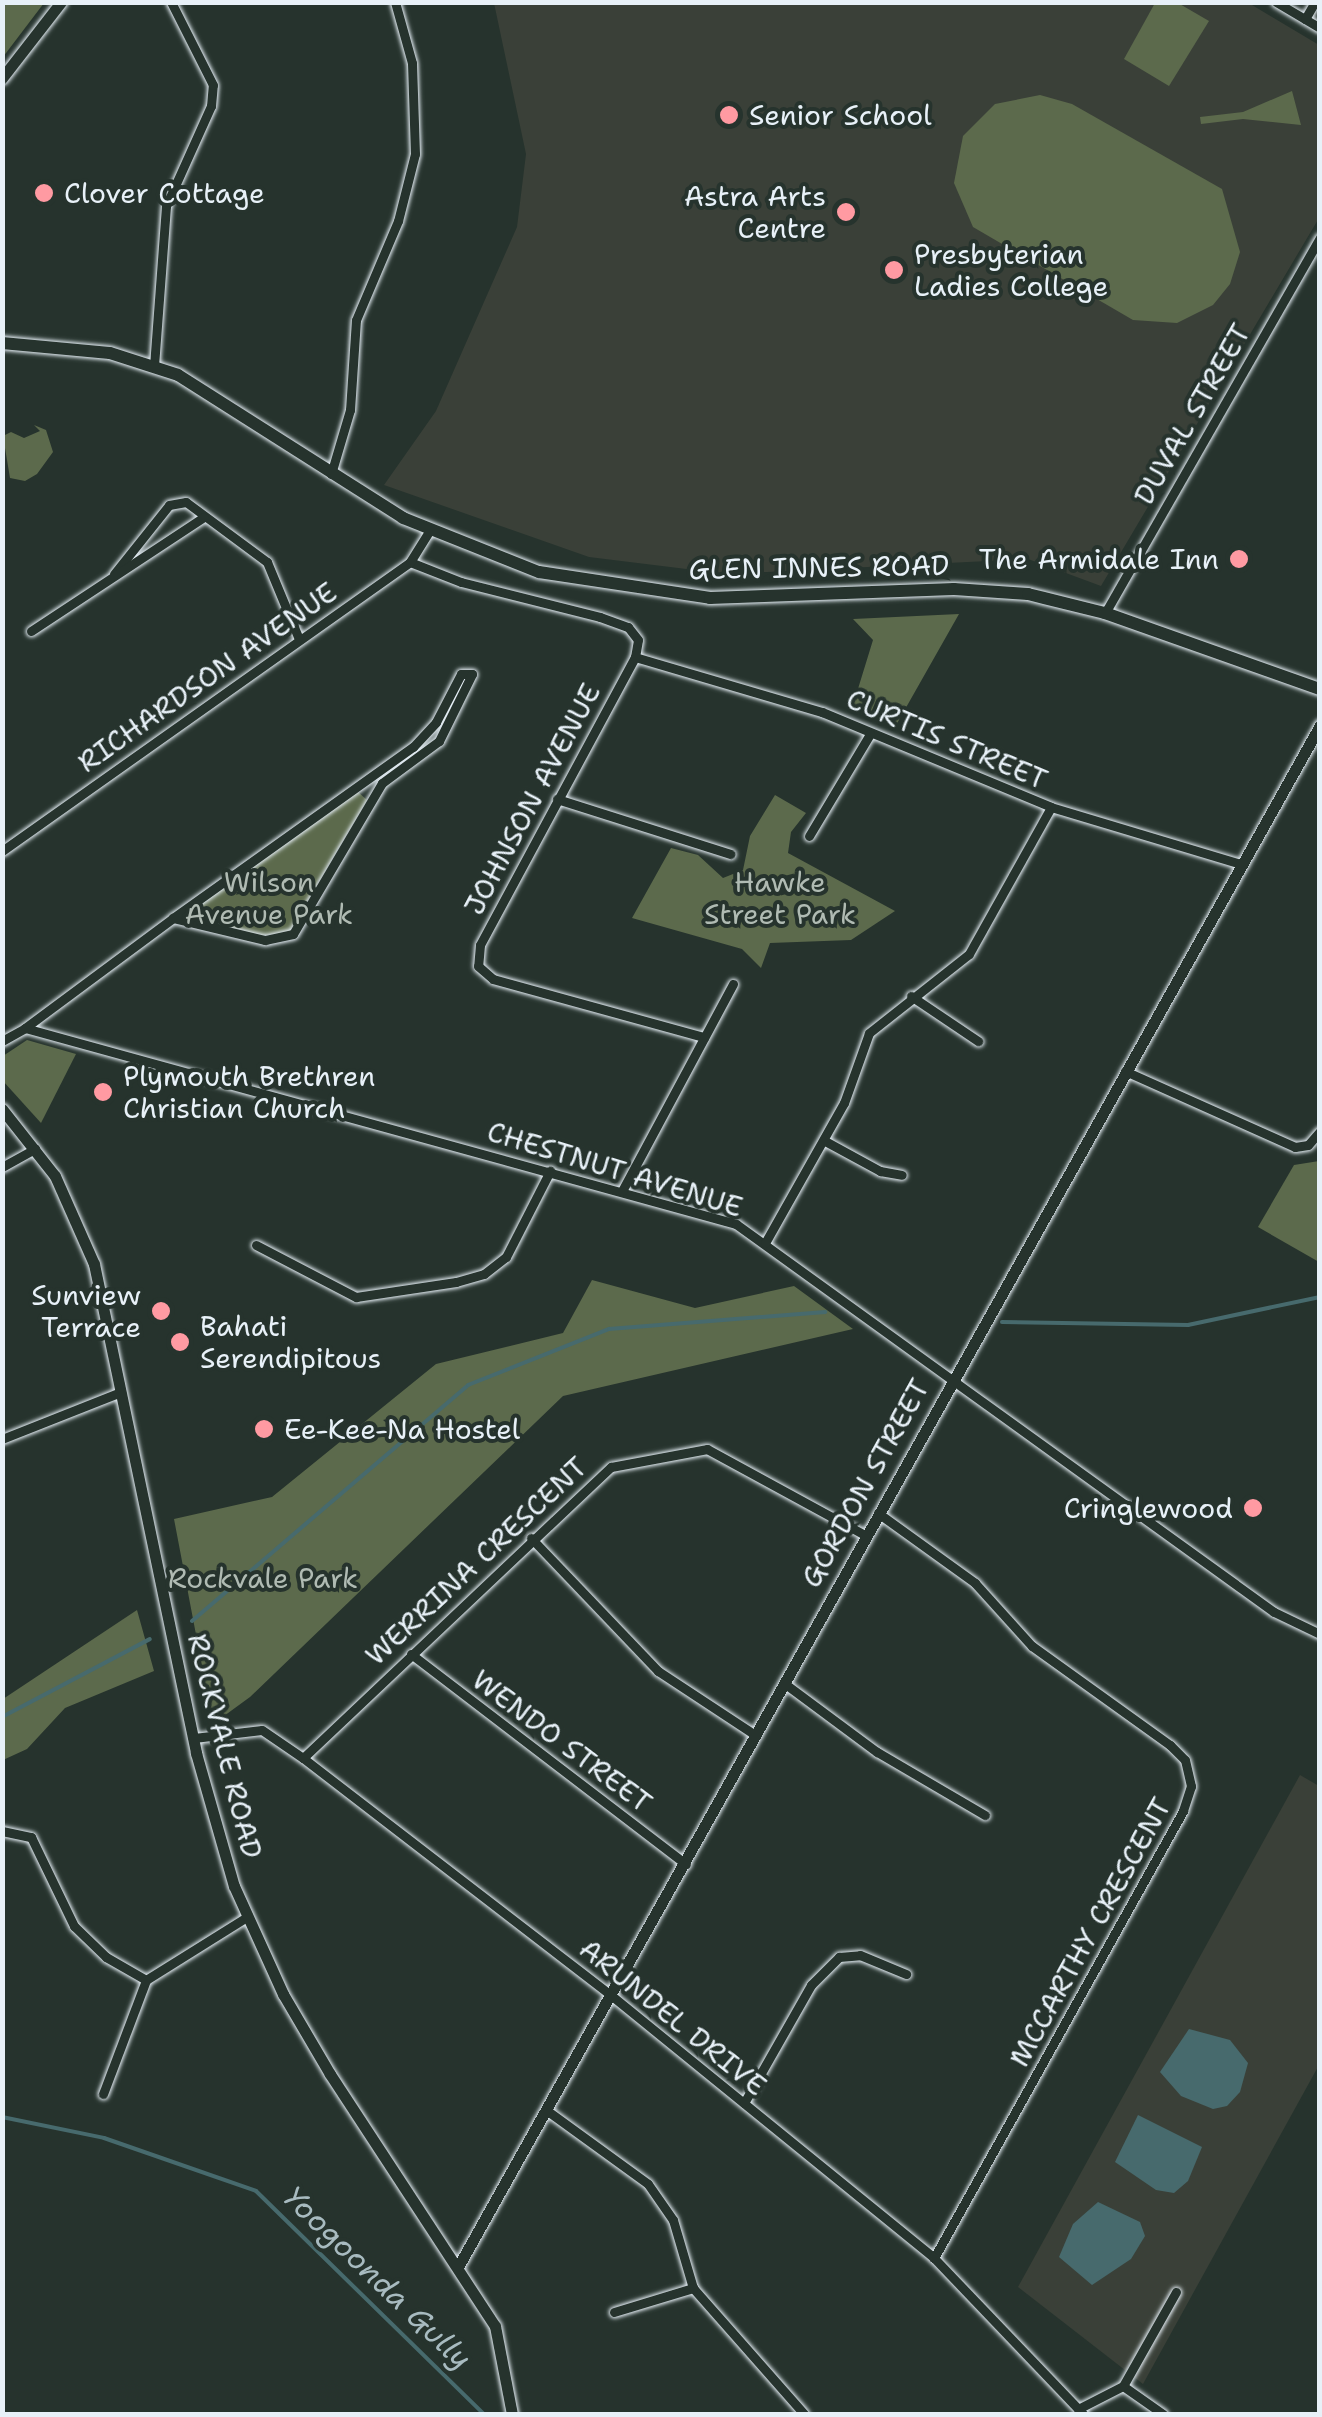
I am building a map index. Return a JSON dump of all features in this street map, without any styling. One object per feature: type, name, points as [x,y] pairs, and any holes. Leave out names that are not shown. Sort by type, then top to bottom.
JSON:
[{"type":"main road","name":"GLEN INNES ROAD","points":[[2,344],[87,349],[154,366],[219,399],[331,474],[429,532],[539,572],[661,594],[992,590],[1105,612],[1320,690]]},
{"type":"street","points":[[2,78],[61,2]]},
{"type":"street","points":[[154,366],[166,206],[212,106],[213,85],[172,2]]},
{"type":"street","points":[[331,474],[350,410],[356,320],[398,221],[415,154],[412,63],[394,2]]},
{"type":"street","points":[[1276,2],[1320,28]]},
{"type":"street","points":[[1305,19],[1315,2]]},
{"type":"street","name":"DUVAL STREET","points":[[1105,612],[1320,238]]},
{"type":"street","points":[[114,574],[168,505],[186,502],[267,562],[298,638]]},
{"type":"street","points":[[31,632],[204,516]]},
{"type":"street","name":"RICHARDSON AVENUE","points":[[2,851],[410,562],[429,532]]},
{"type":"street","points":[[410,562],[461,582],[620,624],[637,635],[635,657]]},
{"type":"street","name":"CURTIS STREET","points":[[635,657],[822,712],[1051,807],[1242,864]]},
{"type":"street","name":"JOHNSON AVENUE","points":[[635,657],[480,945],[478,966],[492,979],[704,1037]]},
{"type":"street","points":[[2,1041],[26,1028],[174,918],[413,746],[443,711],[461,674],[472,674],[454,716],[420,756],[382,783],[292,934],[265,940],[174,918]]},
{"type":"street","points":[[443,711],[454,716]]},
{"type":"street","name":"GORDON STREET","points":[[458,2267],[549,2112],[950,1378],[1320,725]]},
{"type":"street","points":[[809,836],[870,734]]},
{"type":"street","points":[[413,746],[420,756]]},
{"type":"street","points":[[375,773],[382,783]]},
{"type":"street","points":[[557,798],[730,854]]},
{"type":"street","points":[[765,1243],[824,1141],[869,1033],[969,954],[1051,807]]},
{"type":"street","points":[[622,1191],[734,984]]},
{"type":"street","points":[[911,996],[978,1041]]},
{"type":"street","name":"CHESTNUT AVENUE","points":[[26,1028],[736,1224],[1274,1612],[1320,1634]]},
{"type":"street","points":[[1125,1072],[1295,1147],[1308,1145],[1320,1130]]},
{"type":"street","name":"ROCKVALE ROAD","points":[[2,1110],[36,1150],[72,1206],[94,1264],[194,1738],[217,1834],[247,1916],[330,2074],[495,2326],[512,2414]]},
{"type":"street","points":[[824,1141],[880,1172],[902,1175]]},
{"type":"street","points":[[2,1167],[36,1150]]},
{"type":"street","points":[[256,1244],[356,1297],[456,1282],[484,1274],[506,1257],[550,1171]]},
{"type":"street","points":[[2,1439],[121,1392]]},
{"type":"street","name":"WERRINA CRESCENT","points":[[302,1758],[601,1471],[698,1449],[865,1535]]},
{"type":"street","name":"MCCARTHY CRESCENT","points":[[878,1512],[975,1583],[1032,1646],[1170,1745],[1185,1760],[1191,1786],[1184,1811],[934,2258]]},
{"type":"street","points":[[531,1538],[658,1671],[755,1736]]},
{"type":"street","name":"WENDO STREET","points":[[411,1654],[686,1864]]},
{"type":"street","points":[[784,1683],[878,1752],[986,1815]]},
{"type":"street","name":"ARUNDEL DRIVE","points":[[194,1738],[262,1730],[302,1758],[612,1996],[934,2258],[1081,2412]]},
{"type":"street","points":[[2,1831],[30,1837],[74,1926],[106,1958],[146,1980]]},
{"type":"street","points":[[102,2094],[146,1980],[247,1916]]},
{"type":"street","points":[[744,2103],[811,1985],[839,1957],[860,1956],[906,1974]]},
{"type":"street","points":[[549,2112],[648,2184],[673,2220],[693,2288],[804,2414]]},
{"type":"street","points":[[614,2312],[693,2288]]},
{"type":"street","points":[[1081,2412],[1123,2386],[1176,2292]]},
{"type":"street","points":[[1123,2386],[1163,2414]]},
{"type":"shaded area","name":"Presbyterian Ladies College","points":[[1247,2],[1319,45],[1319,218],[1101,586],[1028,559],[727,574],[589,557],[384,485],[436,411],[517,227],[526,154],[494,3]]},
{"type":"shaded area","points":[[1300,1775],[1319,1786],[1319,2065],[1143,2384],[1018,2287]]},
{"type":"green space","points":[[2,3],[44,3],[3,57]]},
{"type":"green space","points":[[1155,3],[1178,3],[1209,21],[1169,86],[1124,59]]},
{"type":"green space","points":[[1292,91],[1301,125],[1243,119],[1201,124],[1200,117],[1243,112]]},
{"type":"green space","points":[[1040,95],[1072,104],[1222,189],[1240,252],[1230,284],[1213,305],[1177,323],[1133,320],[973,227],[954,183],[963,136],[995,104]]},
{"type":"green space","points":[[34,425],[46,430],[53,452],[37,474],[25,481],[10,478],[3,436],[11,432],[24,438],[40,431]]},
{"type":"green space","points":[[959,614],[895,727],[853,705],[873,640],[853,619]]},
{"type":"green space","name":"Wilson Avenue Park","points":[[358,792],[367,800],[289,932],[260,936],[192,916],[201,902]]},
{"type":"green space","name":"Hawke Street Park","points":[[775,795],[806,813],[791,832],[788,853],[895,911],[851,940],[770,943],[761,968],[742,949],[632,918],[671,848],[698,855],[723,878],[743,870],[750,836]]},
{"type":"green space","points":[[27,1040],[76,1054],[41,1123],[3,1081],[3,1056]]},
{"type":"green space","points":[[1320,1161],[1319,1262],[1258,1227],[1294,1165]]},
{"type":"green space","name":"Rockvale Park","points":[[592,1280],[695,1308],[794,1286],[853,1329],[563,1396],[250,1697],[213,1724],[174,1519],[272,1497],[436,1364],[563,1333]]},
{"type":"green space","points":[[137,1610],[154,1671],[65,1708],[27,1749],[3,1760],[3,1699]]},
{"type":"water","points":[[1189,2029],[1230,2040],[1248,2063],[1240,2092],[1227,2106],[1213,2109],[1181,2096],[1160,2072]]},
{"type":"water","points":[[1138,2115],[1202,2147],[1188,2181],[1174,2193],[1156,2190],[1115,2162]]},
{"type":"water","points":[[1098,2202],[1140,2222],[1145,2236],[1131,2259],[1092,2285],[1059,2257],[1073,2224]]},
{"type":"waterway","points":[[1002,1322],[1188,1325],[1320,1297]]},
{"type":"waterway","points":[[192,1621],[468,1385],[609,1329],[825,1312]]},
{"type":"waterway","points":[[2,1717],[150,1639]]},
{"type":"waterway","name":"Yoogoonda Gully","points":[[2,2117],[104,2138],[256,2191],[484,2414]]},
{"type":"place","name":"Senior School","points":[[729,115]]},
{"type":"place","name":"Clover Cottage","points":[[44,193]]},
{"type":"place","name":"Astra Arts Centre","points":[[846,212]]},
{"type":"place","name":"Presbyterian Ladies College","points":[[894,270]]},
{"type":"place","name":"The Armidale Inn","points":[[1239,559]]},
{"type":"place","name":"Plymouth Brethren Christian Church","points":[[103,1092]]},
{"type":"place","name":"Sunview Terrace","points":[[161,1311]]},
{"type":"place","name":"Bahati Serendipitous","points":[[180,1342]]},
{"type":"place","name":"Ee-Kee-Na Hostel","points":[[264,1429]]},
{"type":"place","name":"Cringlewood","points":[[1253,1508]]}]
